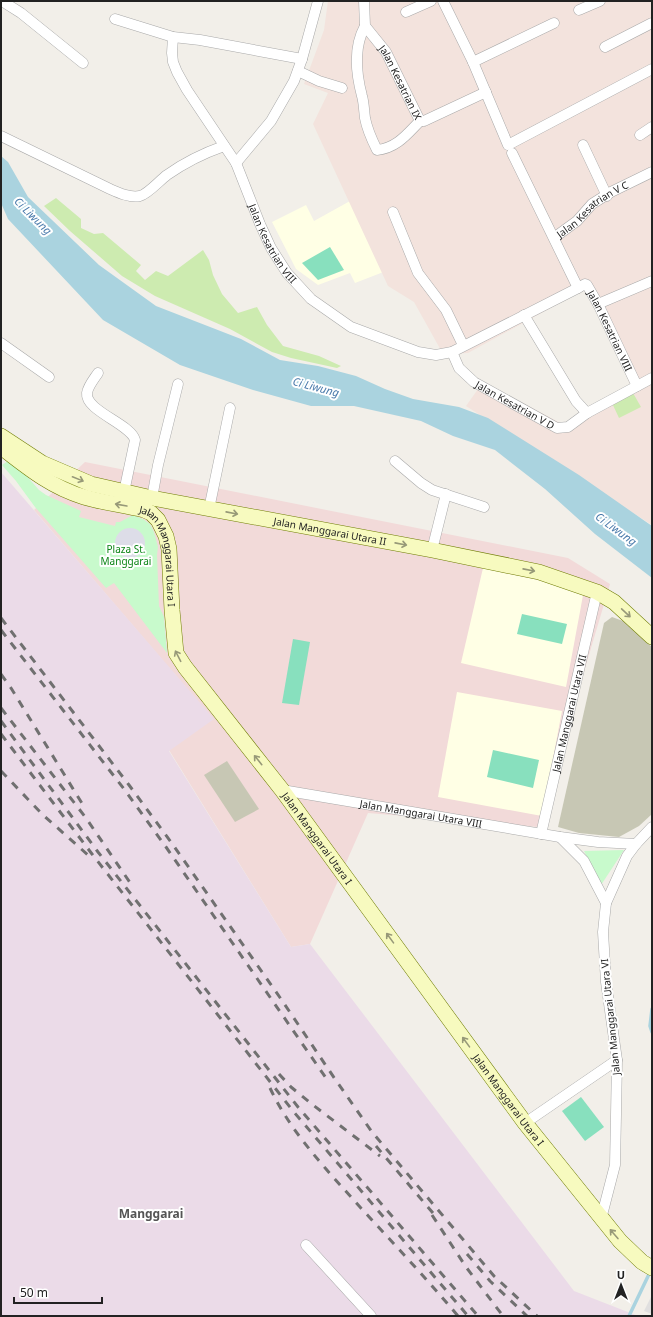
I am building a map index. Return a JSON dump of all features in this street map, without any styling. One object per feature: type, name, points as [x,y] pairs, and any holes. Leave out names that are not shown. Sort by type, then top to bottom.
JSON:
[{"type":"street","points":[[2,1],[21,13],[83,64]]},
{"type":"street","points":[[236,164],[271,121],[298,72],[318,1]]},
{"type":"street","points":[[364,1],[365,26],[361,34],[357,52],[358,85],[362,97],[365,119],[369,133],[377,150],[386,149],[393,146],[420,121]]},
{"type":"street","points":[[406,12],[431,1]]},
{"type":"street","points":[[443,1],[473,62],[508,145],[652,69]]},
{"type":"street","points":[[579,10],[600,1]]},
{"type":"street","points":[[115,19],[174,37],[200,40],[302,59]]},
{"type":"street","points":[[473,62],[554,23]]},
{"type":"street","points":[[605,47],[652,23]]},
{"type":"street","name":"Jalan Kesatrian IX","points":[[365,26],[386,52],[420,121],[424,121],[486,92]]},
{"type":"street","name":"Jalan Kesatrian VIII","points":[[174,37],[172,53],[173,62],[177,72],[187,90],[236,164],[271,248],[287,273],[311,299],[351,327],[418,352],[436,355],[452,352],[463,345],[585,284],[598,304],[637,386]]},
{"type":"street","points":[[298,72],[319,81],[342,88]]},
{"type":"street","points":[[640,135],[652,127]]},
{"type":"street","points":[[1,136],[110,189],[125,195],[135,196],[144,194],[177,169],[212,150],[224,146]]},
{"type":"street","points":[[583,145],[607,196]]},
{"type":"street","name":"Jalan Kesatrian V C","points":[[512,153],[516,164],[554,238],[577,221],[592,204],[607,196],[611,192],[652,172]]},
{"type":"street","points":[[393,212],[418,273],[446,310],[463,345]]},
{"type":"street","name":"Jalan Kesatrian VIII","points":[[554,238],[578,288]]},
{"type":"street","points":[[598,304],[652,281]]},
{"type":"street","points":[[524,315],[576,401],[587,413]]},
{"type":"street","points":[[2,345],[48,378]]},
{"type":"street","name":"Jalan Kesatrian V D","points":[[452,352],[459,368],[474,382],[557,428],[568,427],[587,413],[652,378]]},
{"type":"street","points":[[98,373],[88,389],[88,400],[109,418],[132,433],[135,440],[124,492]]},
{"type":"street","points":[[152,498],[158,465],[178,384]]},
{"type":"street","points":[[209,508],[230,408]]},
{"type":"street","name":"Jalan Manggarai Utara II","points":[[1,436],[42,464],[91,484],[152,498],[432,550],[539,572],[597,592],[614,602],[652,637]]},
{"type":"street","name":"Jalan Manggarai Utara I","points":[[1,447],[33,473],[53,485],[84,497],[144,510],[151,513],[158,520],[166,536],[169,549],[176,653],[200,688],[282,790],[525,1123],[601,1219],[620,1241],[647,1265]]},
{"type":"street","points":[[395,461],[427,487],[484,507]]},
{"type":"street","points":[[432,550],[446,494]]},
{"type":"street","name":"Jalan Manggarai Utara VII","points":[[541,834],[597,592]]},
{"type":"street","name":"Jalan Manggarai Utara VIII","points":[[282,790],[560,837],[598,842],[636,844]]},
{"type":"street","name":"Jalan Manggarai Utara VI","points":[[601,1219],[615,1165],[616,1060],[606,982],[602,932],[606,903],[627,856],[652,827]]},
{"type":"street","points":[[560,837],[584,861],[606,903]]},
{"type":"street","points":[[525,1123],[616,1060]]},
{"type":"street","points":[[306,1245],[371,1316]]},
{"type":"shaded area","points":[[328,1],[652,1],[652,525],[466,406],[483,382],[568,427],[634,393],[587,288],[468,353],[443,354],[414,302],[388,286],[313,124],[328,93],[304,84],[324,30]]},
{"type":"shaded area","points":[[350,201],[386,271],[355,283],[350,273],[318,285],[296,269],[272,222],[306,205],[314,221]]},
{"type":"shaded area","points":[[85,462],[568,558],[610,584],[538,827],[368,813],[310,944],[291,947],[169,750],[213,719],[34,510]]},
{"type":"shaded area","points":[[1,472],[214,719],[169,751],[291,947],[310,944],[574,1291],[638,1316],[1,1316]]},
{"type":"shaded area","points":[[130,528],[141,532],[145,543],[141,554],[130,558],[119,554],[115,543],[119,532]]},
{"type":"shaded area","points":[[483,568],[584,590],[566,687],[461,663]]},
{"type":"shaded area","points":[[612,617],[623,621],[652,647],[652,814],[639,826],[619,837],[579,833],[558,827],[604,623]]},
{"type":"shaded area","points":[[457,692],[562,711],[542,816],[438,797]]},
{"type":"shaded area","points":[[227,761],[259,809],[235,822],[204,775]]},
{"type":"shaded area","points":[[652,1295],[652,1314],[644,1311]]},
{"type":"green space","points":[[56,198],[81,219],[81,228],[94,234],[103,233],[141,265],[136,271],[145,280],[156,271],[168,276],[203,250],[209,260],[213,275],[222,294],[238,313],[257,307],[267,325],[283,346],[319,356],[341,366],[337,368],[291,358],[272,352],[230,329],[155,296],[122,276],[70,231],[44,206]]},
{"type":"green space","points":[[330,247],[344,270],[318,280],[302,263]]},
{"type":"green space","points":[[633,393],[641,407],[619,418],[612,403]]},
{"type":"green space","name":"Plaza St. Manggarai","points":[[8,461],[24,473],[39,490],[46,495],[81,511],[79,517],[115,526],[116,522],[120,522],[131,516],[135,516],[150,524],[158,547],[159,606],[164,617],[167,653],[114,583],[106,588],[35,507],[2,465]]},
{"type":"green space","points":[[522,614],[567,624],[562,644],[517,634]]},
{"type":"green space","points":[[293,639],[310,642],[299,705],[282,703]]},
{"type":"green space","points":[[493,750],[539,760],[533,788],[487,777]]},
{"type":"green space","points":[[624,850],[601,885],[584,851]]},
{"type":"green space","points":[[581,1097],[604,1127],[585,1141],[562,1111]]},
{"type":"water","name":"Ci Liwung","points":[[1,156],[8,162],[28,197],[99,265],[156,306],[241,339],[280,360],[318,366],[356,376],[385,389],[413,399],[459,407],[488,418],[579,475],[652,526],[652,578],[595,534],[545,489],[495,450],[453,436],[421,421],[354,406],[311,406],[253,390],[180,365],[103,320],[8,219],[1,203]]},
{"type":"waterway","points":[[652,1009],[650,1026],[652,1032]]},
{"type":"waterway","points":[[629,1316],[651,1270]]},
{"type":"railway","points":[[1,618],[171,842],[372,1132],[494,1276],[537,1316]]},
{"type":"railway","points":[[1,630],[124,789],[326,1078]]},
{"type":"railway","points":[[1,674],[83,805]]},
{"type":"railway","points":[[1,708],[86,818],[133,887]]},
{"type":"railway","points":[[1,721],[98,852],[298,1107],[478,1316]]},
{"type":"railway","points":[[1,734],[92,854],[293,1111],[468,1316]]},
{"type":"railway","points":[[1,771],[43,815],[88,855]]},
{"type":"railway","points":[[279,1074],[291,1087],[313,1105],[380,1156]]},
{"type":"railway","points":[[270,1088],[288,1120],[310,1150],[458,1316]]},
{"type":"railway","points":[[376,1146],[438,1219]]},
{"type":"railway","points":[[432,1215],[466,1267],[503,1316]]},
{"type":"railway","points":[[467,1254],[490,1281],[527,1316]]},
{"type":"district","name":"Manggarai","points":[[151,1214]]}]
